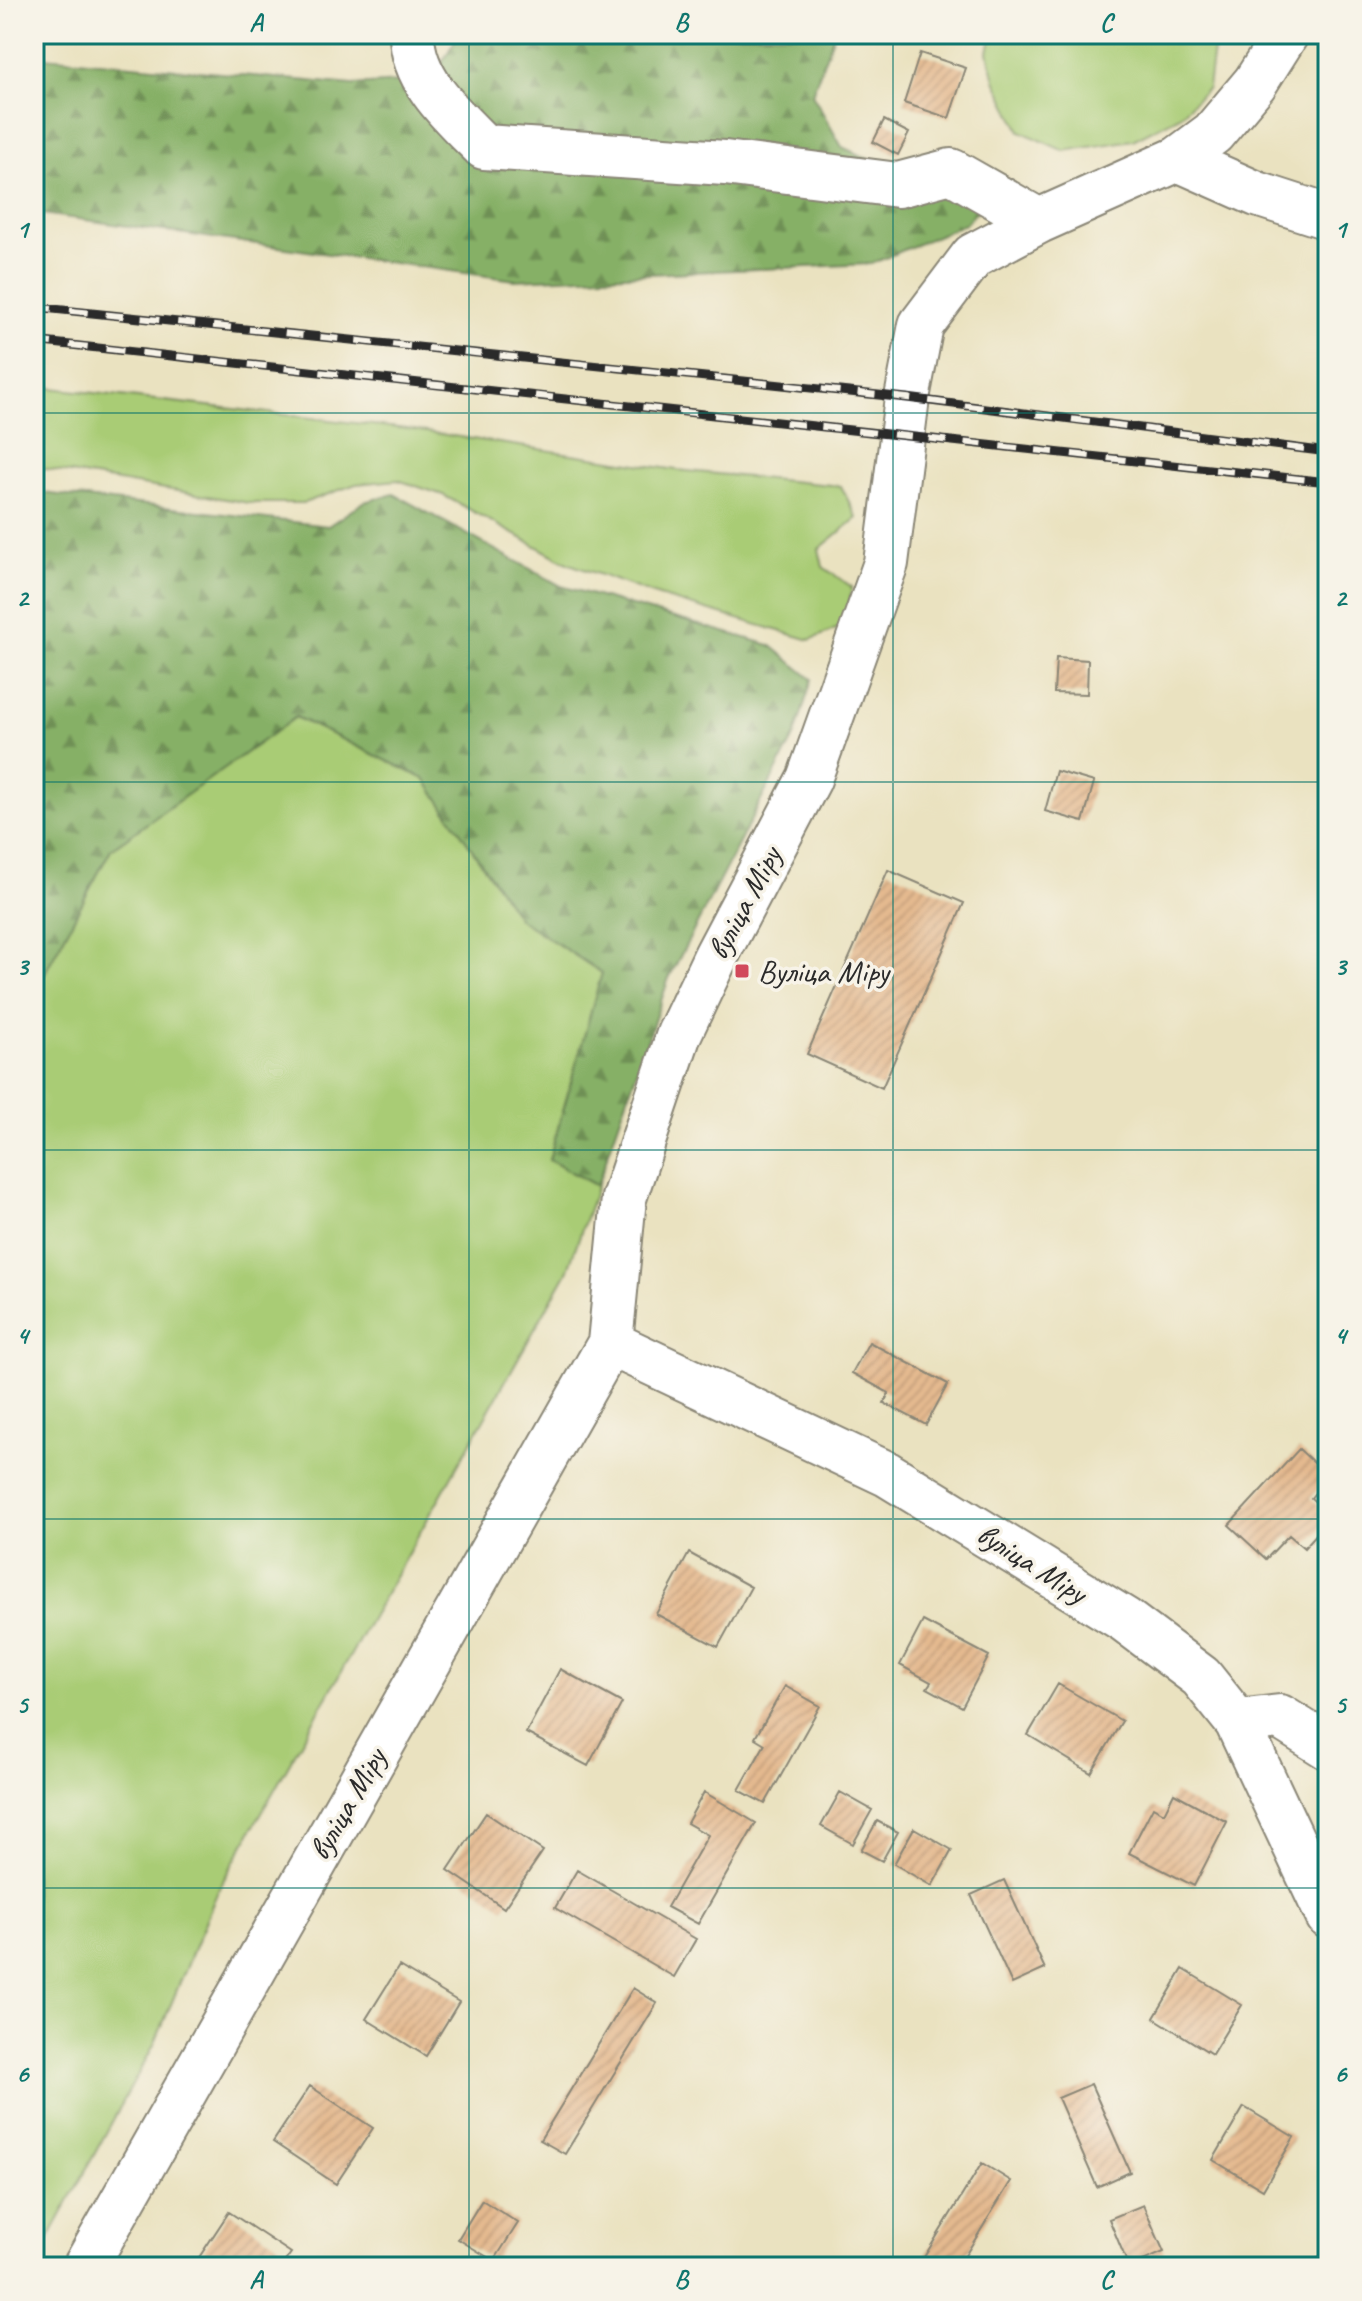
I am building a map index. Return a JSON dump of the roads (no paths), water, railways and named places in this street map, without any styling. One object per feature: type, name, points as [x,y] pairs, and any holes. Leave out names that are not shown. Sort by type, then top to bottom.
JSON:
[{"type":"street","points":[[412,34],[412,45],[435,97],[484,147],[725,163],[898,185],[951,171],[1039,221]]},
{"type":"street","name":"вуліца Міру","points":[[85,2267],[610,1343],[624,1198],[679,1034],[809,779],[886,563],[907,398],[921,325],[973,256],[1039,221],[1178,159],[1213,133],[1255,83],[1286,34]]},
{"type":"street","points":[[1178,159],[1257,194],[1328,217]]},
{"type":"street","name":"вуліца Міру","points":[[610,1343],[887,1474],[1125,1620],[1201,1677],[1237,1722],[1328,1916]]},
{"type":"street","points":[[1237,1722],[1280,1717],[1328,1747]]},
{"type":"railway","points":[[34,307],[907,398],[1328,452]]},
{"type":"railway","points":[[34,341],[1328,482]]},
{"type":"place","name":"Вуліца Міру","points":[[742,971]]}]
